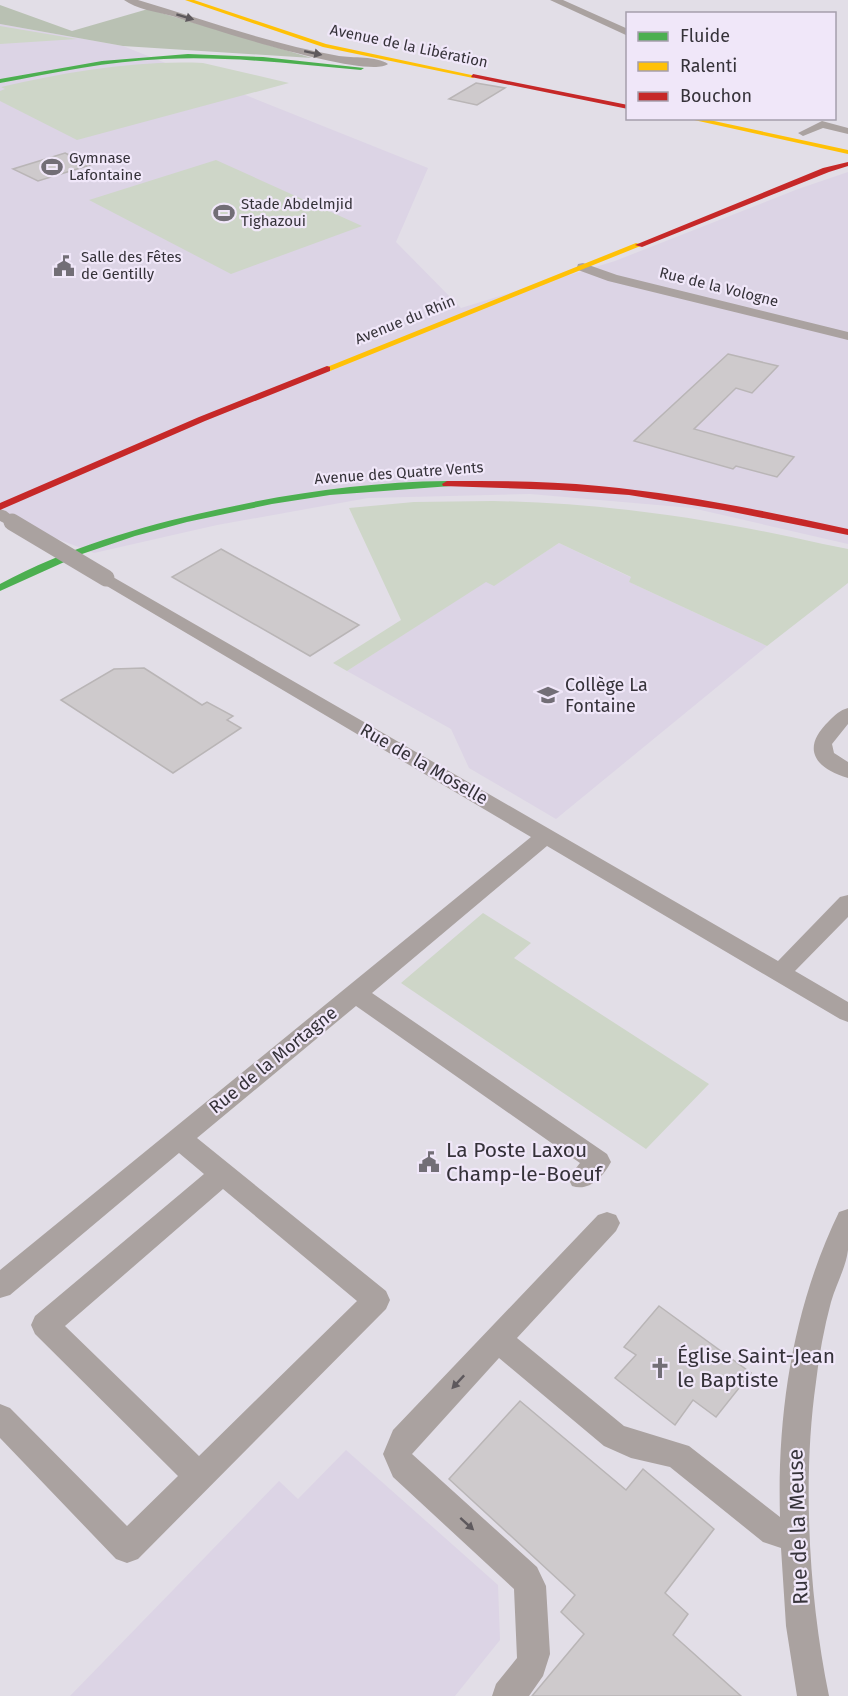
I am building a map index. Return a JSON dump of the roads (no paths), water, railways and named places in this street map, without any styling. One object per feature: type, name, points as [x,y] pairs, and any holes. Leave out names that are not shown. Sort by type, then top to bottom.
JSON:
[{"type":"main road","name":"Avenue de la Libération","points":[[188,0],[305,40],[384,61],[626,107]]},
{"type":"main road","points":[[0,81],[92,63],[164,57],[269,60],[348,68],[367,68],[384,61]]},
{"type":"main road","points":[[348,68],[384,61]]},
{"type":"main road","points":[[699,120],[848,152]]},
{"type":"main road","points":[[741,128],[759,127],[803,133],[848,152]]},
{"type":"main road","points":[[803,133],[805,140],[822,150],[828,166]]},
{"type":"main road","name":"Avenue du Rhin","points":[[0,507],[181,428],[828,166],[848,152]]},
{"type":"main road","name":"Avenue des Quatre Vents","points":[[0,588],[53,560],[117,538],[188,518],[292,497],[400,486],[495,483],[612,489],[725,505],[848,532]]},
{"type":"street","points":[[129,0],[282,46],[366,63]]},
{"type":"street","points":[[555,0],[626,33]]},
{"type":"street","points":[[803,133],[820,121],[848,131]]},
{"type":"street","name":"Rue de la Vologne","points":[[583,267],[613,278],[848,336]]},
{"type":"street","name":"Rue de la Moselle","points":[[6,518],[848,1013]]},
{"type":"street","points":[[848,714],[830,730],[823,740],[821,750],[830,762],[848,771]]},
{"type":"street","name":"Rue de la Mortagne","points":[[0,1286],[546,836]]},
{"type":"street","points":[[780,973],[848,903]]},
{"type":"street","points":[[356,993],[598,1162],[581,1178]]},
{"type":"street","points":[[0,1418],[127,1548],[376,1300],[179,1138]]},
{"type":"street","points":[[199,1476],[45,1325],[222,1174]]},
{"type":"street","name":"Rue de la Meuse","points":[[813,1696],[808,1674],[798,1587],[794,1448],[804,1362],[829,1265],[848,1220]]},
{"type":"street","points":[[508,1696],[532,1665],[534,1654],[530,1586],[526,1578],[404,1467],[398,1459],[397,1449],[607,1223]]},
{"type":"street","points":[[498,1340],[614,1436],[631,1445],[664,1450],[679,1456],[774,1532],[796,1536]]},
{"type":"place","name":"Gymnase Lafontaine","points":[[52,167]]},
{"type":"place","name":"Stade Abdelmjid Tighazoui","points":[[224,213]]},
{"type":"place","name":"Salle des Fêtes de Gentilly","points":[[64,266]]},
{"type":"place","name":"Collège La Fontaine","points":[[548,695]]},
{"type":"place","name":"La Poste Laxou Champ-le-Boeuf","points":[[429,1162]]},
{"type":"place","name":"Église Saint-Jean le Baptiste","points":[[660,1368]]}]
